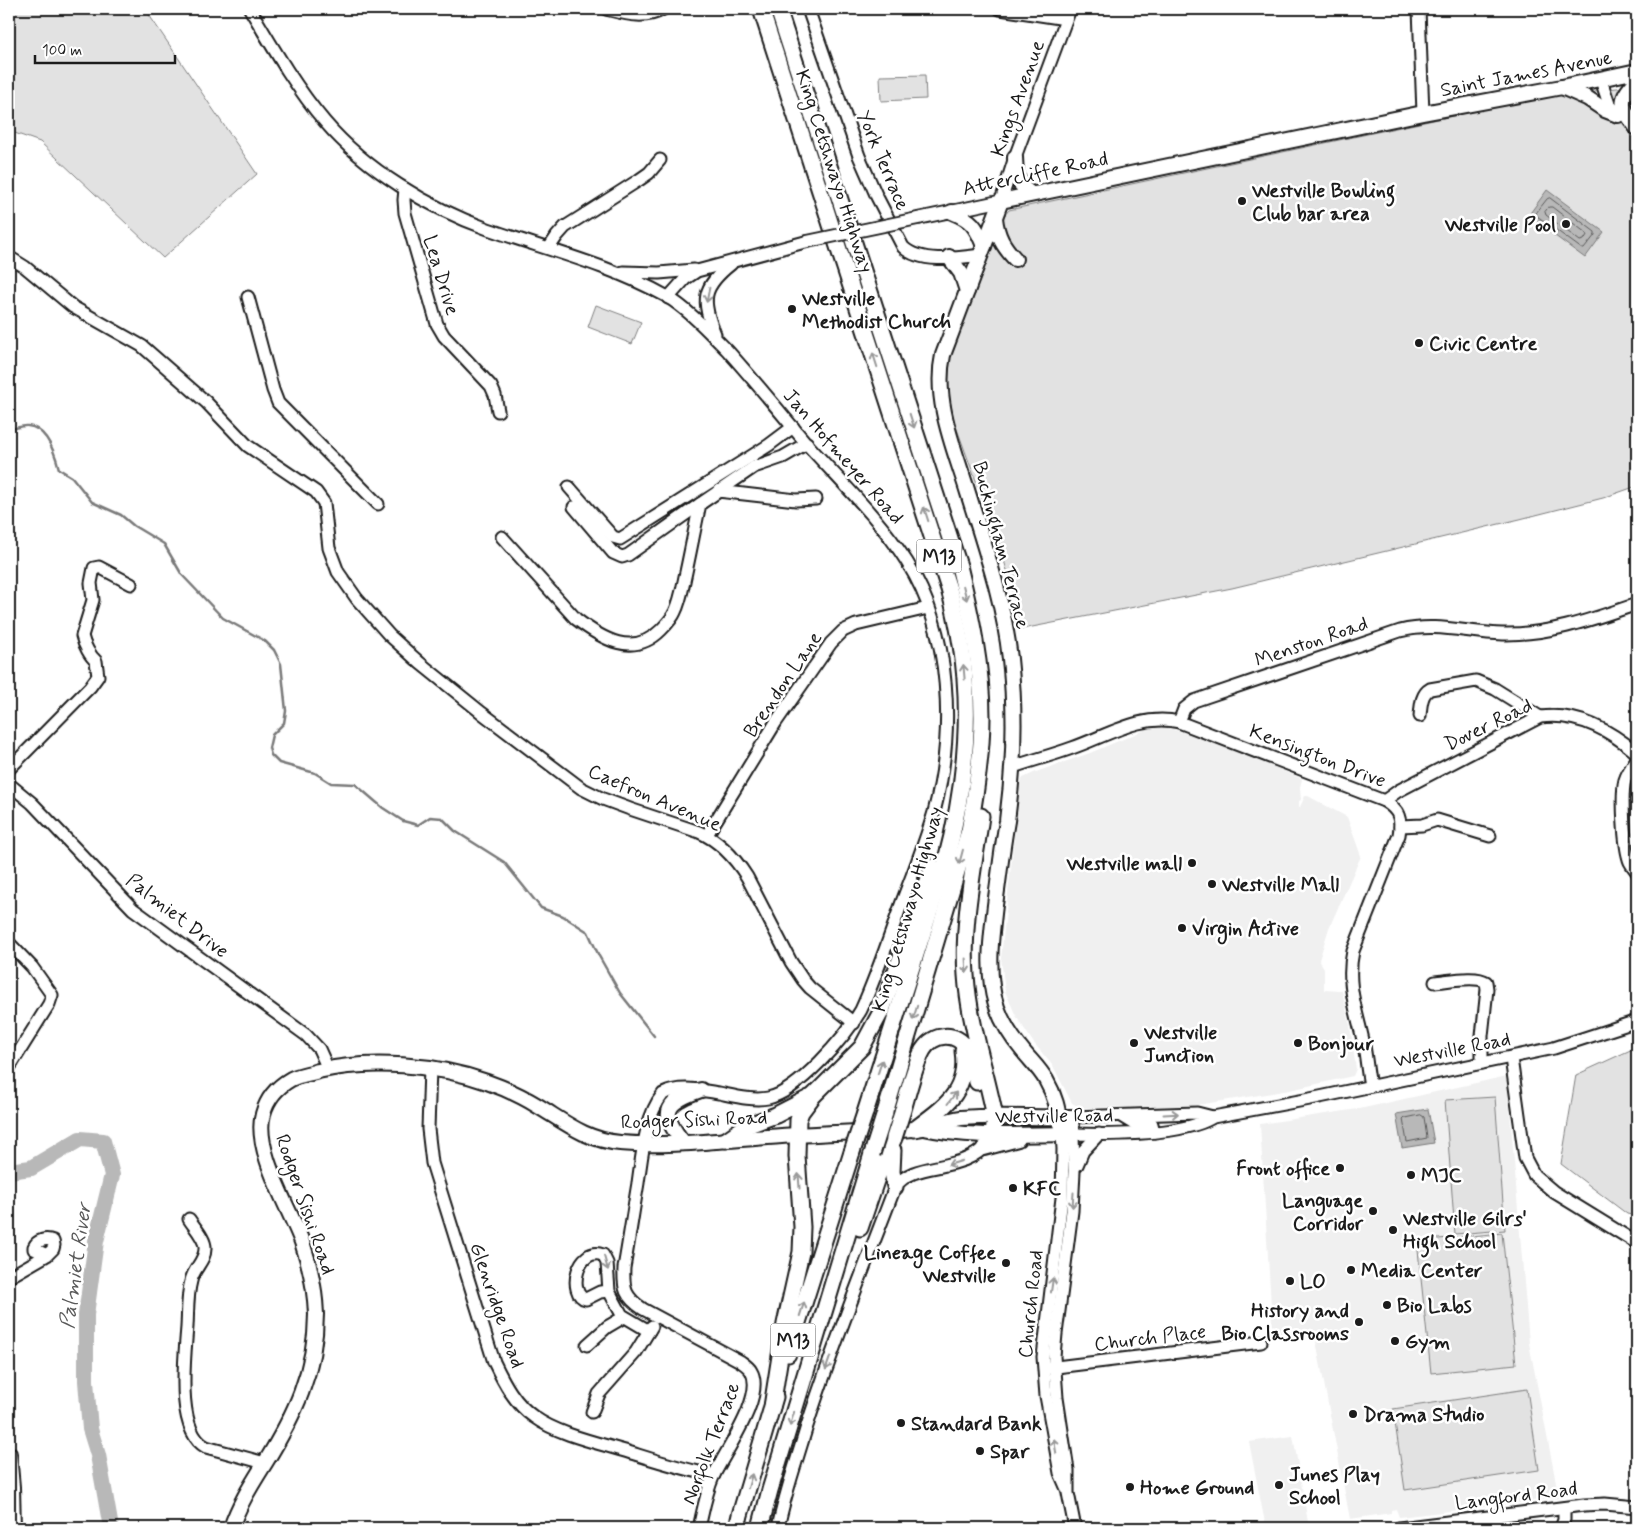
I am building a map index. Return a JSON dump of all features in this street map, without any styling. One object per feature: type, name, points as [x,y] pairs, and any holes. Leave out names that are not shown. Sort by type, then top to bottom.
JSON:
[{"type":"highway","name":"King Cetshwayo Highway","points":[[738,1528],[740,1515],[772,1407],[945,864],[953,832],[966,738],[966,697],[961,645],[949,589],[761,9]]},
{"type":"highway","name":"King Cetshwayo Highway","points":[[760,1528],[798,1395],[969,831],[975,800],[982,717],[981,686],[974,633],[959,566],[778,9]]},
{"type":"highway","points":[[772,1407],[785,1324],[801,1252],[802,1227],[796,1135],[798,1120],[801,1112],[813,1096],[862,1047],[882,1010],[932,872],[945,829],[953,798],[966,697]]},
{"type":"highway","points":[[980,755],[981,814],[967,917],[965,958],[969,1000],[991,1117],[988,1139]]},
{"type":"highway","points":[[798,1395],[881,1166],[894,1138],[919,1060],[930,1042],[939,1036],[946,1036],[956,1038],[967,1049],[991,1117]]},
{"type":"highway","points":[[920,1129],[948,1104],[959,1088],[964,1065],[962,1043]]},
{"type":"highway","points":[[726,1140],[746,1126],[776,1115],[813,1096]]},
{"type":"highway","points":[[894,1138],[892,1172],[895,1187]]},
{"type":"main road","name":"Saint James Avenue","points":[[1422,114],[1601,80],[1637,71]]},
{"type":"main road","points":[[1637,81],[1628,88],[1623,102],[1623,107],[1637,128]]},
{"type":"main road","points":[[1562,87],[1618,115]]},
{"type":"main road","name":"Attercliffe Road","points":[[1001,201],[1422,114]]},
{"type":"main road","points":[[1015,157],[1017,180],[1020,185],[1032,194]]},
{"type":"main road","name":"Buckingham Terrace","points":[[1001,201],[943,355],[941,393],[948,427],[987,552],[1004,620],[1013,695],[1013,767],[992,934],[990,963],[992,986],[995,1003],[1011,1036],[1045,1078],[1065,1117]]},
{"type":"main road","points":[[952,212],[974,224],[982,251]]},
{"type":"main road","points":[[995,217],[996,230],[1000,241],[1015,259]]},
{"type":"main road","points":[[949,257],[961,273],[967,291]]},
{"type":"main road","name":"Rodger Sishi Road","points":[[231,1528],[243,1500],[294,1412],[303,1392],[313,1352],[316,1313],[309,1264],[261,1140],[262,1120],[268,1101],[276,1090],[284,1084],[296,1077],[328,1069],[370,1065],[430,1068],[464,1075],[500,1087],[531,1102],[572,1128],[612,1142],[644,1144],[796,1135]]},
{"type":"main road","points":[[683,1142],[669,1121],[670,1109],[677,1100],[701,1090]]},
{"type":"main road","name":"Westville Road","points":[[920,1129],[953,1119],[1065,1117]]},
{"type":"main road","name":"Church Road","points":[[1065,1117],[1068,1134]]},
{"type":"main road","name":"Westville Road","points":[[796,1135],[920,1129],[988,1139],[1025,1135],[1068,1134]]},
{"type":"main road","points":[[9,1454],[13,1528]]},
{"type":"street","name":"Jan Hofmeyer Road","points":[[250,9],[296,82],[325,122],[360,156],[406,189],[437,207],[462,218],[614,271],[668,298],[696,319],[762,389],[889,536],[912,570],[928,608],[941,648],[945,686],[945,732],[942,768],[934,809],[925,840],[868,996],[854,1023],[824,1058],[793,1086],[774,1097],[756,1098],[701,1090],[676,1089],[663,1094],[654,1110],[644,1144]]},
{"type":"street","points":[[606,9],[637,15],[648,15],[663,9]]},
{"type":"street","name":"York Terrace","points":[[808,9],[858,156],[899,241],[908,252],[922,257],[949,257],[982,251]]},
{"type":"street","points":[[1000,9],[1068,14]]},
{"type":"street","points":[[1419,9],[1422,114]]},
{"type":"street","name":"Kings Avenue","points":[[1001,201],[1015,157],[1068,14]]},
{"type":"street","points":[[1601,80],[1609,104],[1618,115],[1637,128]]},
{"type":"street","points":[[549,248],[565,227],[639,180],[660,160]]},
{"type":"street","name":"Lea Drive","points":[[406,189],[404,208],[437,324],[444,336],[491,386],[498,411]]},
{"type":"street","name":"Attercliffe Road","points":[[668,298],[685,279],[704,268],[805,242],[1001,201]]},
{"type":"street","name":"Caefron Avenue","points":[[9,257],[25,267],[73,307],[142,346],[206,402],[248,446],[316,492],[324,503],[329,548],[334,564],[346,584],[390,635],[420,664],[581,788],[591,794],[630,809],[707,835],[729,852],[739,864],[796,971],[810,988],[854,1023]]},
{"type":"street","points":[[717,340],[706,310],[708,290],[716,277],[736,259]]},
{"type":"street","points":[[614,271],[659,273],[704,268]]},
{"type":"street","points":[[248,297],[272,390],[278,402],[378,504]]},
{"type":"street","points":[[569,487],[613,537],[620,539],[752,456],[793,427]]},
{"type":"street","points":[[574,507],[613,553],[622,557],[628,555],[754,467],[783,457],[807,443]]},
{"type":"street","points":[[718,492],[796,500],[816,498]]},
{"type":"street","points":[[502,537],[576,619],[590,630],[612,641],[638,643],[658,633],[676,611],[700,504]]},
{"type":"street","points":[[9,769],[98,676],[96,661],[92,658],[82,636],[93,600],[91,583],[94,568],[99,567],[131,584]]},
{"type":"street","name":"Menston Road","points":[[1179,722],[1184,709],[1194,701],[1400,631],[1419,627],[1433,627],[1500,634],[1537,633],[1580,624],[1637,604]]},
{"type":"street","name":"Brendon Lane","points":[[707,835],[776,722],[834,639],[843,631],[856,625],[928,608]]},
{"type":"street","points":[[1420,716],[1422,698],[1430,689],[1476,681],[1495,689],[1540,717]]},
{"type":"street","name":"Dover Road","points":[[1384,800],[1398,790],[1540,717],[1565,716],[1588,723],[1622,740],[1637,753]]},
{"type":"street","points":[[1013,767],[1147,720],[1163,719],[1179,722]]},
{"type":"street","name":"Kensington Drive","points":[[1179,722],[1384,800],[1397,812],[1400,826]]},
{"type":"street","points":[[1637,759],[1629,769],[1624,793],[1626,849],[1631,863],[1637,872]]},
{"type":"street","name":"Palmiet Drive","points":[[9,784],[38,808],[133,909],[306,1035],[319,1049],[328,1069]]},
{"type":"street","points":[[1370,1086],[1349,970],[1353,952],[1391,857],[1399,835],[1400,826],[1422,825],[1437,820],[1490,836]]},
{"type":"street","points":[[9,943],[32,967],[52,996],[49,1004],[9,1068]]},
{"type":"street","points":[[1436,982],[1474,978],[1486,982],[1482,1063]]},
{"type":"street","name":"Westville Road","points":[[1068,1134],[1154,1132],[1202,1123],[1213,1117],[1310,1099],[1554,1048],[1637,1021]]},
{"type":"street","points":[[1511,1058],[1526,1158],[1534,1175],[1554,1192],[1637,1244]]},
{"type":"street","name":"Glenridge Road","points":[[430,1068],[428,1129],[432,1163],[494,1362],[516,1400],[535,1418],[555,1428],[600,1444],[680,1468],[714,1475]]},
{"type":"street","name":"Westville Road","points":[[1065,1117],[1198,1113],[1213,1117]]},
{"type":"street","points":[[1121,1116],[1134,1124],[1152,1124],[1154,1132]]},
{"type":"street","name":"Church Road","points":[[1068,1134],[1074,1172],[1070,1227],[1046,1396],[1060,1473],[1068,1493],[1075,1528]]},
{"type":"street","name":"Church Road","points":[[1049,1368],[1044,1346],[1062,1198],[1063,1149],[1068,1134]]},
{"type":"street","points":[[1074,1172],[1080,1155],[1099,1134]]},
{"type":"street","points":[[778,1528],[790,1482],[820,1387],[842,1324],[895,1187],[899,1180],[909,1174],[961,1162],[988,1139]]},
{"type":"street","name":"Norfolk Terrace","points":[[644,1144],[624,1268],[624,1287],[636,1304],[740,1361],[748,1367],[754,1377],[753,1395],[743,1421],[714,1475],[705,1498],[699,1528]]},
{"type":"street","points":[[189,1219],[204,1242],[206,1250],[190,1282],[184,1391],[192,1434],[200,1444],[206,1447],[265,1463]]},
{"type":"street","points":[[9,1277],[47,1255]]},
{"type":"street","points":[[609,1291],[624,1317],[648,1331]]},
{"type":"street","points":[[587,1345],[606,1327],[624,1317]]},
{"type":"street","points":[[592,1412],[599,1394],[636,1352],[657,1317]]},
{"type":"street","name":"Church Place","points":[[1049,1368],[1261,1342]]},
{"type":"street","name":"Langford Road","points":[[1399,1528],[1605,1504],[1637,1507]]},
{"type":"street","points":[[1561,1528],[1564,1520],[1564,1508]]},
{"type":"shaded area","points":[[9,9],[145,9],[257,174],[163,258],[40,142],[9,131]]},
{"type":"shaded area","points":[[925,75],[926,99],[881,101],[880,76]]},
{"type":"shaded area","points":[[1637,86],[1637,486],[1603,498],[1520,519],[1232,588],[1022,629],[998,541],[954,421],[948,390],[948,362],[1003,217],[1009,210],[1556,94]]},
{"type":"shaded area","points":[[596,305],[641,322],[632,344],[588,327]]},
{"type":"shaded area","points":[[1165,727],[1219,743],[1302,779],[1299,807],[1305,796],[1308,796],[1347,817],[1361,856],[1329,928],[1319,960],[1324,968],[1324,990],[1342,991],[1350,1025],[1356,1069],[1353,1076],[1290,1090],[1204,1104],[1081,1108],[1072,1103],[1053,1066],[1033,1042],[1016,1016],[1005,991],[1001,958],[1020,783],[1023,778],[1036,772],[1090,753],[1147,729]]},
{"type":"shaded area","points":[[1637,1047],[1637,1216],[1627,1214],[1561,1164],[1576,1075]]},
{"type":"shaded area","name":"Westville Gilrs' High School","points":[[1507,1076],[1529,1343],[1559,1498],[1399,1517],[1396,1509],[1391,1510],[1391,1513],[1350,1519],[1315,1336],[1273,1339],[1260,1124],[1364,1108]]},
{"type":"shaded area","points":[[1495,1097],[1505,1230],[1455,1234],[1445,1100]]},
{"type":"shaded area","points":[[1502,1233],[1516,1364],[1431,1373],[1417,1241]]},
{"type":"shaded area","points":[[1527,1389],[1539,1470],[1405,1490],[1393,1409]]},
{"type":"shaded area","name":"Junes Play School","points":[[1293,1436],[1309,1528],[1266,1528],[1249,1442]]},
{"type":"water","name":"Westville Pool","points":[[1547,190],[1604,232],[1585,258],[1528,216]]},
{"type":"water","points":[[1428,1109],[1434,1143],[1402,1148],[1396,1114]]},
{"type":"waterway","points":[[9,429],[28,426],[40,431],[49,442],[59,469],[72,477],[92,502],[121,515],[134,526],[164,544],[182,575],[223,618],[265,641],[274,650],[281,664],[286,711],[284,723],[272,735],[269,748],[271,755],[279,763],[315,773],[331,783],[355,784],[383,808],[403,821],[418,825],[430,817],[442,818],[455,831],[504,862],[541,908],[563,916],[588,932],[620,993],[654,1036]]},
{"type":"waterway","name":"Palmiet River","points":[[9,1171],[31,1168],[80,1139],[103,1141],[112,1175],[96,1241],[86,1315],[86,1381],[90,1429],[98,1455],[111,1528]]},
{"type":"place","name":"Westville Bowling Club bar area","points":[[1242,201]]},
{"type":"place","name":"Westville Pool","points":[[1566,224]]},
{"type":"place","name":"Westville Methodist Church","points":[[792,309]]},
{"type":"place","name":"Civic Centre","points":[[1419,343]]},
{"type":"place","name":"Westville mall","points":[[1192,863]]},
{"type":"place","name":"Westville Mall","points":[[1212,884]]},
{"type":"place","name":"Virgin Active","points":[[1182,928]]},
{"type":"place","name":"Westville Junction","points":[[1134,1043]]},
{"type":"place","name":"Bonjour","points":[[1298,1043]]},
{"type":"place","name":"Front office","points":[[1340,1168]]},
{"type":"place","name":"MJC","points":[[1411,1175]]},
{"type":"place","name":"KFC","points":[[1013,1188]]},
{"type":"place","name":"Language Corridor","points":[[1373,1211]]},
{"type":"place","name":"Westville Gilrs' High School","points":[[1393,1230]]},
{"type":"place","name":"Lineage Coffee Westville","points":[[1006,1263]]},
{"type":"place","name":"Media Center","points":[[1351,1270]]},
{"type":"place","name":"LO","points":[[1290,1281]]},
{"type":"place","name":"Bio Labs","points":[[1387,1305]]},
{"type":"place","name":"History and Bio Classrooms","points":[[1359,1322]]},
{"type":"place","name":"Gym","points":[[1395,1341]]},
{"type":"place","name":"Drama Studio","points":[[1353,1414]]},
{"type":"place","name":"Standard Bank","points":[[901,1423]]},
{"type":"place","name":"Spar","points":[[980,1451]]},
{"type":"place","name":"Junes Play School","points":[[1279,1485]]},
{"type":"place","name":"Home Ground","points":[[1130,1487]]}]
